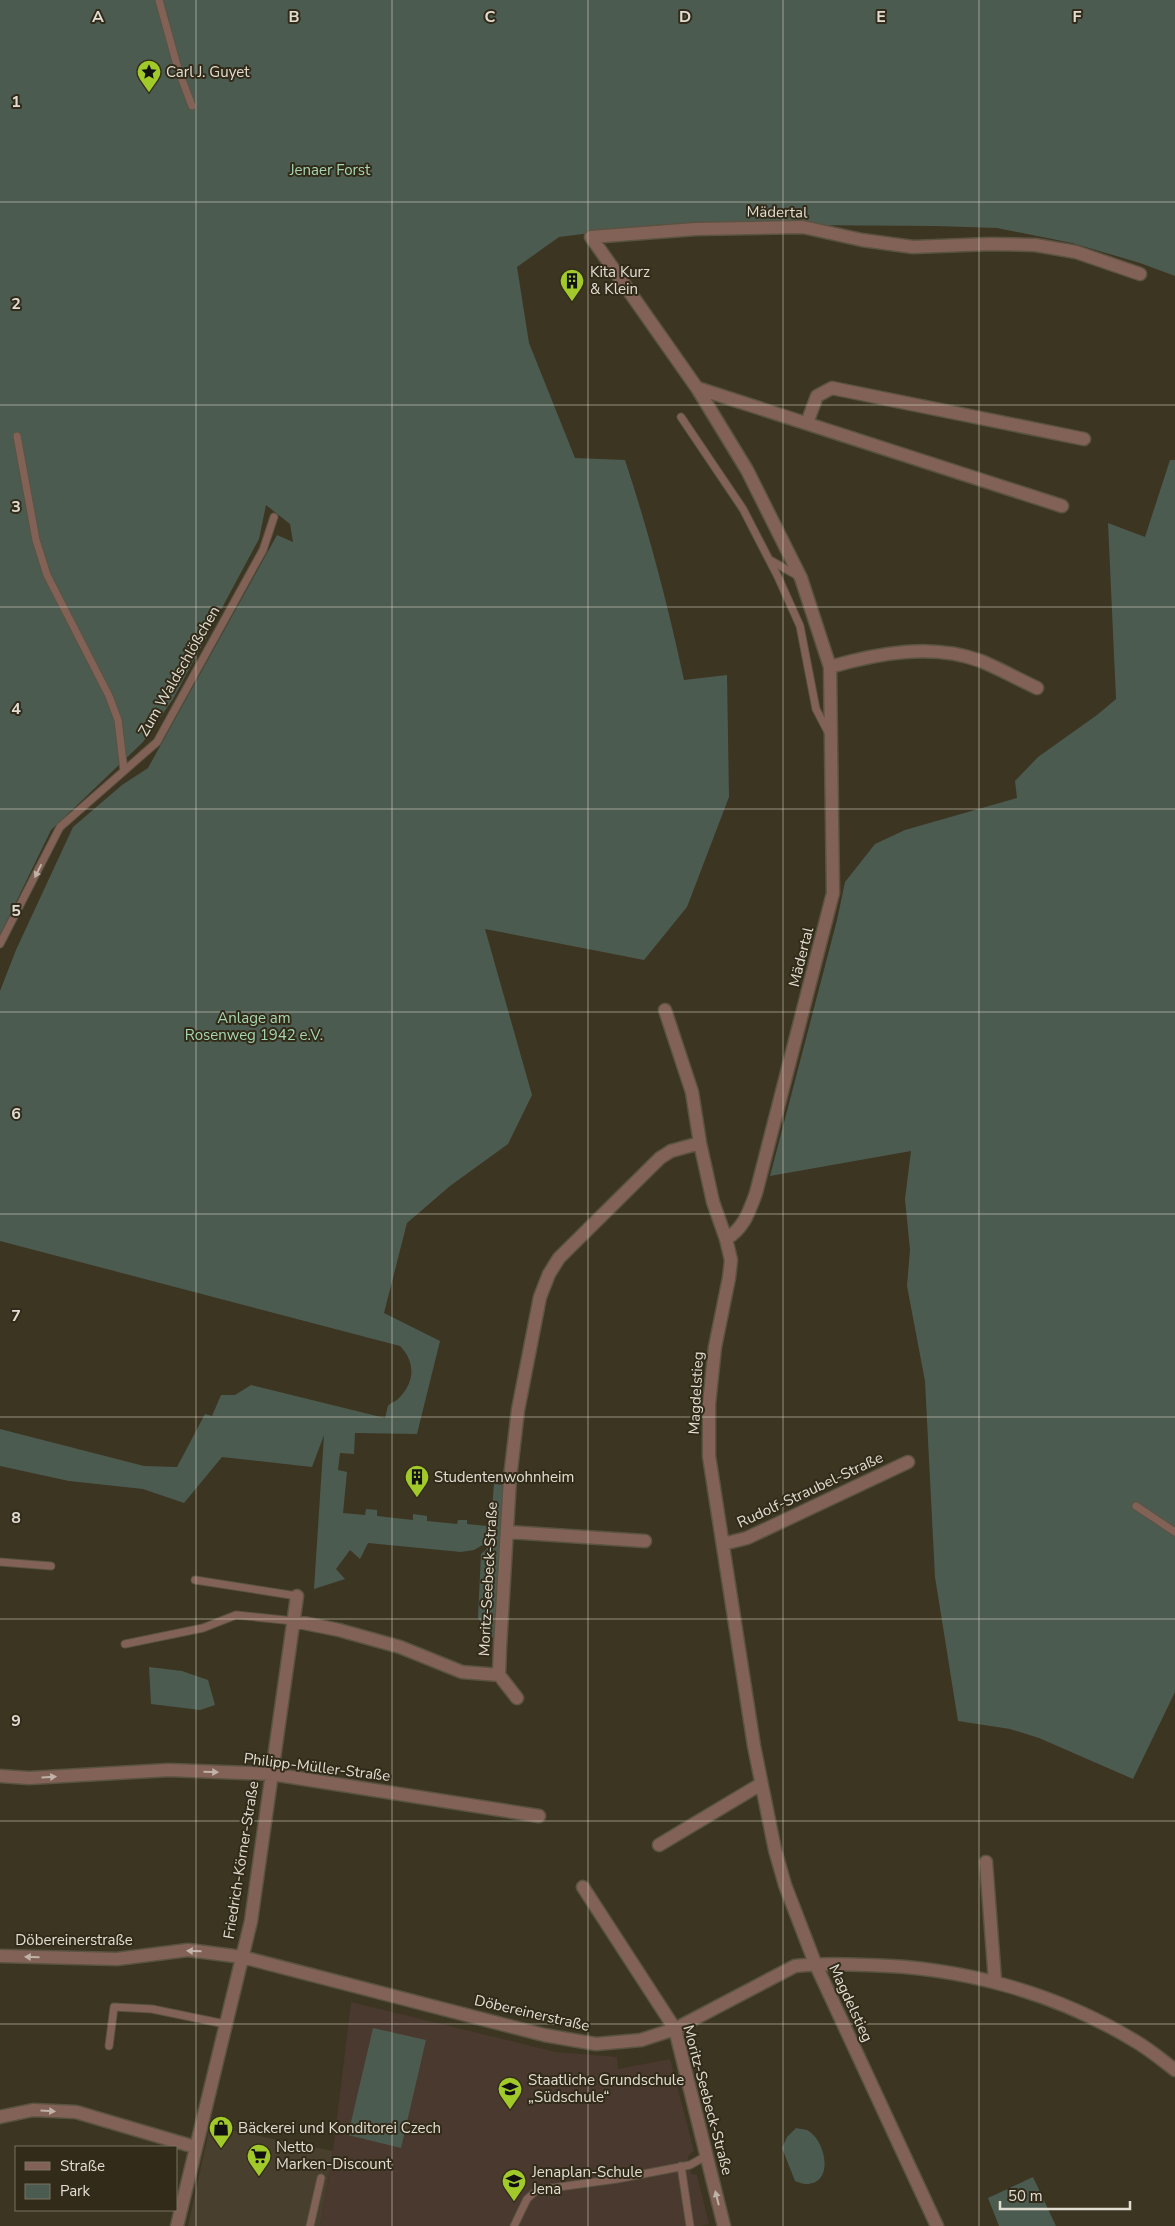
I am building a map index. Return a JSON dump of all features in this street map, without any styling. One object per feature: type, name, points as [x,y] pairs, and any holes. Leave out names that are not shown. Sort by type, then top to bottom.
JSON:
[{"type":"street","name":"Mädertal","points":[[726,1239],[741,1227],[748,1216],[756,1193],[833,893],[830,666],[800,578],[747,470],[697,388],[592,237],[696,229],[803,227],[862,240],[913,247],[990,244],[1035,245],[1076,252],[1140,274]]},
{"type":"street","points":[[697,388],[1062,506]]},
{"type":"street","points":[[807,423],[817,396],[832,388],[1084,439]]},
{"type":"street","points":[[830,666],[870,655],[908,651],[941,652],[980,661],[1037,688]]},
{"type":"street","name":"Magdelstieg","points":[[665,1010],[692,1092],[700,1143],[713,1202],[731,1260],[715,1347],[709,1404],[709,1456],[761,1784],[775,1850],[785,1885],[815,1963],[937,2226]]},
{"type":"street","name":"Moritz-Seebeck-Straße","points":[[517,1698],[499,1675],[510,1478],[518,1410],[540,1297],[549,1274],[560,1258],[660,1158],[672,1151],[700,1143]]},
{"type":"street","name":"Rudolf-Straubel-Straße","points":[[724,1544],[747,1538],[908,1462]]},
{"type":"street","points":[[508,1532],[645,1542]]},
{"type":"street","name":"Friedrich-Körner-Straße","points":[[177,2226],[251,1921],[297,1596]]},
{"type":"street","points":[[294,1622],[339,1630],[400,1647],[462,1672],[499,1675]]},
{"type":"street","name":"Philipp-Müller-Straße","points":[[0,1776],[29,1778],[169,1770],[272,1774],[539,1816]]},
{"type":"street","points":[[660,1845],[761,1784]]},
{"type":"street","points":[[986,1862],[995,1981]]},
{"type":"street","name":"Moritz-Seebeck-Straße","points":[[583,1887],[675,2029],[724,2226]]},
{"type":"street","name":"Döbereinerstraße","points":[[0,1956],[117,1959],[188,1950],[242,1957],[544,2036],[596,2044],[641,2040],[675,2029],[795,1966],[815,1963],[935,1969],[995,1981],[1092,2018],[1136,2042],[1175,2070]]},
{"type":"street","points":[[0,2117],[33,2110],[76,2112],[195,2147]]},
{"type":"lane","points":[[160,0],[178,68],[192,106]]},
{"type":"lane","points":[[681,417],[743,509],[800,626],[816,710],[830,737]]},
{"type":"lane","points":[[16,436],[36,540],[47,575],[109,696],[118,720],[124,772]]},
{"type":"lane","name":"Zum Waldschlößchen","points":[[0,944],[60,827],[157,742],[264,550],[274,517]]},
{"type":"lane","points":[[769,560],[800,578]]},
{"type":"lane","points":[[1136,1506],[1175,1532]]},
{"type":"lane","points":[[0,1562],[51,1566]]},
{"type":"lane","name":"Friedrich-Körner-Straße","points":[[195,1580],[297,1596]]},
{"type":"lane","points":[[125,1644],[203,1628],[236,1615],[294,1622]]},
{"type":"lane","points":[[109,2046],[114,2007],[152,2009],[225,2024]]},
{"type":"lane","points":[[514,2226],[527,2199],[537,2190],[617,2179],[690,2165],[706,2156]]},
{"type":"lane","points":[[681,2166],[690,2226]]},
{"type":"lane","points":[[310,2226],[321,2178]]},
{"type":"shaded area","name":"Staatliche Grundschule „Südschule“","points":[[351,2002],[556,2052],[617,2057],[618,2069],[670,2059],[694,2151],[688,2156],[691,2174],[697,2175],[709,2224],[700,2226],[320,2226],[333,2151]]},
{"type":"shaded area","name":"Netto Marken-Discount","points":[[210,2126],[333,2151],[320,2226],[188,2226]]},
{"type":"green space","points":[[0,0],[1175,0],[1175,276],[1140,263],[1072,243],[997,228],[936,226],[664,224],[559,237],[517,267],[529,343],[575,458],[625,460],[658,569],[684,680],[727,675],[729,797],[687,907],[644,960],[485,929],[532,1095],[508,1144],[450,1186],[407,1223],[384,1313],[440,1341],[417,1434],[355,1433],[354,1454],[340,1453],[338,1470],[347,1472],[343,1513],[365,1515],[366,1509],[377,1510],[377,1516],[413,1520],[413,1514],[427,1516],[427,1521],[457,1524],[458,1520],[467,1520],[467,1524],[487,1526],[486,1543],[474,1550],[461,1552],[368,1543],[360,1559],[350,1550],[336,1569],[345,1579],[314,1589],[324,1435],[312,1467],[222,1457],[184,1503],[143,1489],[69,1481],[0,1466],[0,1429],[144,1466],[177,1467],[205,1414],[212,1416],[221,1395],[235,1395],[251,1385],[385,1418],[388,1406],[404,1393],[408,1386],[411,1366],[409,1359],[400,1346],[0,1241],[0,991],[16,950],[73,827],[122,785],[148,768],[277,535],[293,542],[290,524],[266,505],[259,539],[173,699],[143,742],[51,830],[0,935]]},
{"type":"green space","points":[[1170,460],[1175,460],[1175,1692],[1133,1779],[1039,1738],[1010,1729],[958,1721],[935,1577],[925,1381],[907,1286],[910,1250],[905,1199],[911,1151],[770,1176],[837,920],[845,882],[875,844],[905,830],[1017,798],[1015,781],[1038,757],[1097,715],[1116,699],[1108,523],[1145,537]]},
{"type":"green space","points":[[494,1484],[504,1485],[496,1642],[478,1618],[481,1554],[489,1547]]},
{"type":"green space","points":[[149,1667],[182,1671],[208,1680],[215,1705],[200,1710],[151,1704]]},
{"type":"green space","points":[[373,2028],[426,2040],[401,2148],[348,2135]]},
{"type":"green space","points":[[796,2128],[807,2130],[814,2135],[823,2151],[824,2170],[821,2177],[815,2182],[806,2184],[795,2181],[782,2148],[787,2137]]},
{"type":"green space","points":[[1033,2177],[1056,2226],[999,2226],[988,2198]]},
{"type":"place","name":"Carl J. Guyet","points":[[149,93]]},
{"type":"place","name":"Kita Kurz & Klein","points":[[572,302]]},
{"type":"place","name":"Studentenwohnheim","points":[[417,1498]]},
{"type":"place","name":"Staatliche Grundschule „Südschule“","points":[[510,2110]]},
{"type":"place","name":"Bäckerei und Konditorei Czech","points":[[221,2149]]},
{"type":"place","name":"Netto Marken-Discount","points":[[259,2177]]},
{"type":"place","name":"Jenaplan-Schule Jena","points":[[514,2202]]},
{"type":"park label","name":"Jenaer Forst","points":[[330,170]]},
{"type":"park label","name":"Anlage am Rosenweg 1942 e.V.","points":[[254,1026]]}]
